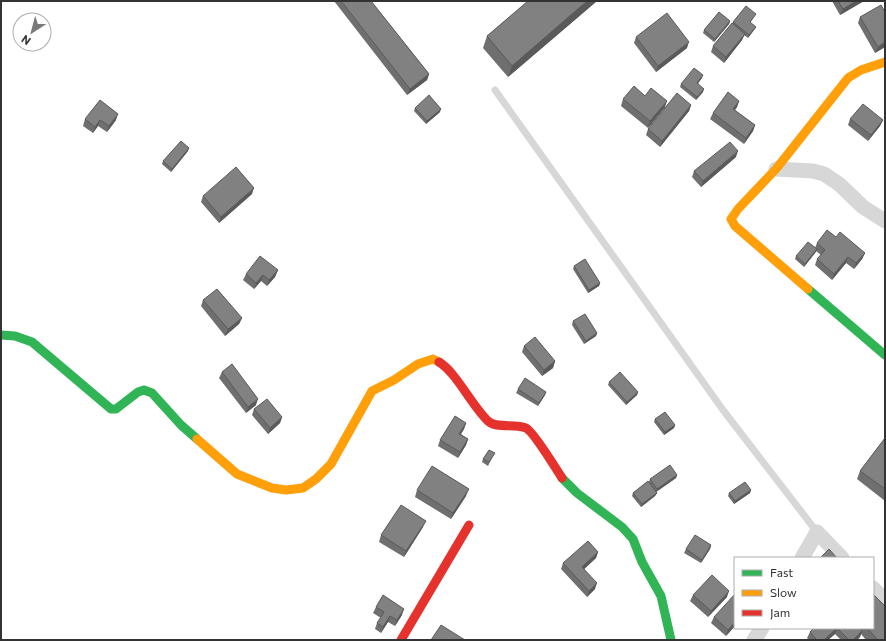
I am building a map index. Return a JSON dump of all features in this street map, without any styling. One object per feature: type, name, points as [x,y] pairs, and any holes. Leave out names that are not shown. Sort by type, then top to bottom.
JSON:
[{"type":"street","points":[[885,62],[865,67],[856,71],[848,78],[776,169],[738,209],[731,219],[735,226],[767,255],[885,355]]},
{"type":"street","points":[[776,169],[813,171],[824,174],[839,184],[863,206],[885,221]]},
{"type":"street","points":[[1,335],[7,334],[26,338],[111,409],[116,409],[138,392],[144,390],[152,393],[181,425],[237,474],[272,488],[286,490],[304,488],[316,479],[331,464],[358,414],[372,392],[418,364],[433,359],[444,365],[489,423],[502,426],[516,425],[528,429],[562,479],[576,493],[622,528],[633,539],[642,562],[661,596],[671,640]]},
{"type":"street","points":[[401,640],[469,525]]},
{"type":"street","points":[[803,557],[817,532],[841,557]]},
{"type":"street","points":[[874,589],[885,600]]},
{"type":"street","points":[[754,640],[761,629]]},
{"type":"lane","points":[[494,90],[724,410],[817,532]]},
{"type":"building","points":[[341,1],[371,1],[429,74],[410,89]]},
{"type":"building","points":[[528,1],[587,1],[512,66],[487,36]]},
{"type":"building","points":[[838,1],[856,1],[843,9]]},
{"type":"building","points":[[881,5],[885,12],[885,42],[878,47],[860,17]]},
{"type":"building","points":[[746,6],[756,14],[750,22],[756,27],[749,35],[733,22]]},
{"type":"building","points":[[719,12],[730,21],[715,39],[704,30]]},
{"type":"building","points":[[667,13],[689,42],[658,66],[636,37]]},
{"type":"building","points":[[732,23],[745,34],[726,57],[713,46]]},
{"type":"building","points":[[694,68],[703,75],[697,83],[704,89],[697,97],[681,84]]},
{"type":"building","points":[[634,86],[645,96],[651,88],[667,101],[650,121],[623,99]]},
{"type":"building","points":[[728,92],[739,101],[733,109],[755,125],[746,138],[713,113]]},
{"type":"building","points":[[677,93],[691,105],[662,141],[648,129]]},
{"type":"building","points":[[429,95],[441,109],[427,121],[415,108]]},
{"type":"building","points":[[100,100],[118,114],[109,126],[100,120],[95,127],[85,119]]},
{"type":"building","points":[[863,104],[883,120],[871,135],[850,119]]},
{"type":"building","points":[[181,141],[189,148],[172,169],[163,161]]},
{"type":"building","points":[[730,142],[738,151],[703,181],[694,171]]},
{"type":"building","points":[[236,167],[254,188],[221,217],[203,196]]},
{"type":"building","points":[[827,230],[836,237],[840,232],[865,253],[856,263],[848,257],[834,274],[817,259],[825,250],[817,243]]},
{"type":"building","points":[[808,242],[817,249],[805,264],[796,256]]},
{"type":"building","points":[[260,256],[278,270],[269,280],[263,275],[256,283],[246,274]]},
{"type":"building","points":[[585,259],[600,283],[589,290],[574,266]]},
{"type":"building","points":[[217,289],[242,318],[228,329],[203,300]]},
{"type":"building","points":[[585,314],[597,333],[586,341],[573,321]]},
{"type":"building","points":[[535,337],[555,361],[544,370],[524,346]]},
{"type":"building","points":[[232,364],[258,399],[248,407],[222,372]]},
{"type":"building","points":[[620,372],[638,392],[627,402],[609,382]]},
{"type":"building","points":[[525,378],[546,392],[539,403],[518,389]]},
{"type":"building","points":[[267,399],[282,417],[270,428],[254,409]]},
{"type":"building","points":[[665,412],[675,425],[665,432],[655,419]]},
{"type":"building","points":[[455,416],[466,423],[459,434],[468,439],[460,452],[440,440]]},
{"type":"building","points":[[885,438],[885,489],[860,471]]},
{"type":"building","points":[[489,450],[495,453],[489,462],[483,459]]},
{"type":"building","points":[[670,465],[677,475],[657,489],[650,479]]},
{"type":"building","points":[[432,466],[469,489],[453,513],[417,490]]},
{"type":"building","points":[[648,481],[657,493],[642,504],[633,493]]},
{"type":"building","points":[[745,482],[751,490],[735,501],[729,493]]},
{"type":"building","points":[[401,505],[426,521],[406,551],[381,535]]},
{"type":"building","points":[[695,535],[711,545],[702,560],[686,549]]},
{"type":"building","points":[[588,541],[598,552],[582,567],[597,583],[589,591],[563,563]]},
{"type":"building","points":[[829,549],[836,557],[821,557]]},
{"type":"building","points":[[712,575],[729,591],[711,611],[693,595]]},
{"type":"building","points":[[383,595],[404,609],[397,620],[390,616],[383,627],[377,623],[384,612],[376,607]]},
{"type":"building","points":[[734,595],[734,623],[728,630],[714,617]]},
{"type":"building","points":[[874,595],[885,606],[885,640],[878,640],[868,629],[874,629]]},
{"type":"building","points":[[441,625],[465,640],[431,640]]},
{"type":"building","points":[[813,629],[836,629],[824,640],[817,640],[810,632]]},
{"type":"building","points":[[838,629],[860,629],[862,631],[853,640],[849,640]]},
{"type":"traffic: fast","points":[[808,289],[885,355]]},
{"type":"traffic: fast","points":[[1,335],[15,336],[32,342],[111,409],[116,409],[138,392],[144,390],[152,393],[181,425],[197,439]]},
{"type":"traffic: fast","points":[[562,478],[577,493],[622,527],[633,539],[642,562],[661,596],[671,640]]},
{"type":"traffic: slow","points":[[808,289],[735,226],[731,219],[738,209],[776,169],[848,78],[861,70],[885,62]]},
{"type":"traffic: slow","points":[[197,439],[237,474],[272,488],[286,490],[303,488],[316,479],[331,464],[372,391],[394,380],[418,364],[433,359],[439,362]]},
{"type":"traffic: jam","points":[[439,362],[452,373],[488,421],[496,425],[517,426],[526,428],[530,431],[562,478]]},
{"type":"traffic: jam","points":[[401,640],[469,525]]}]
